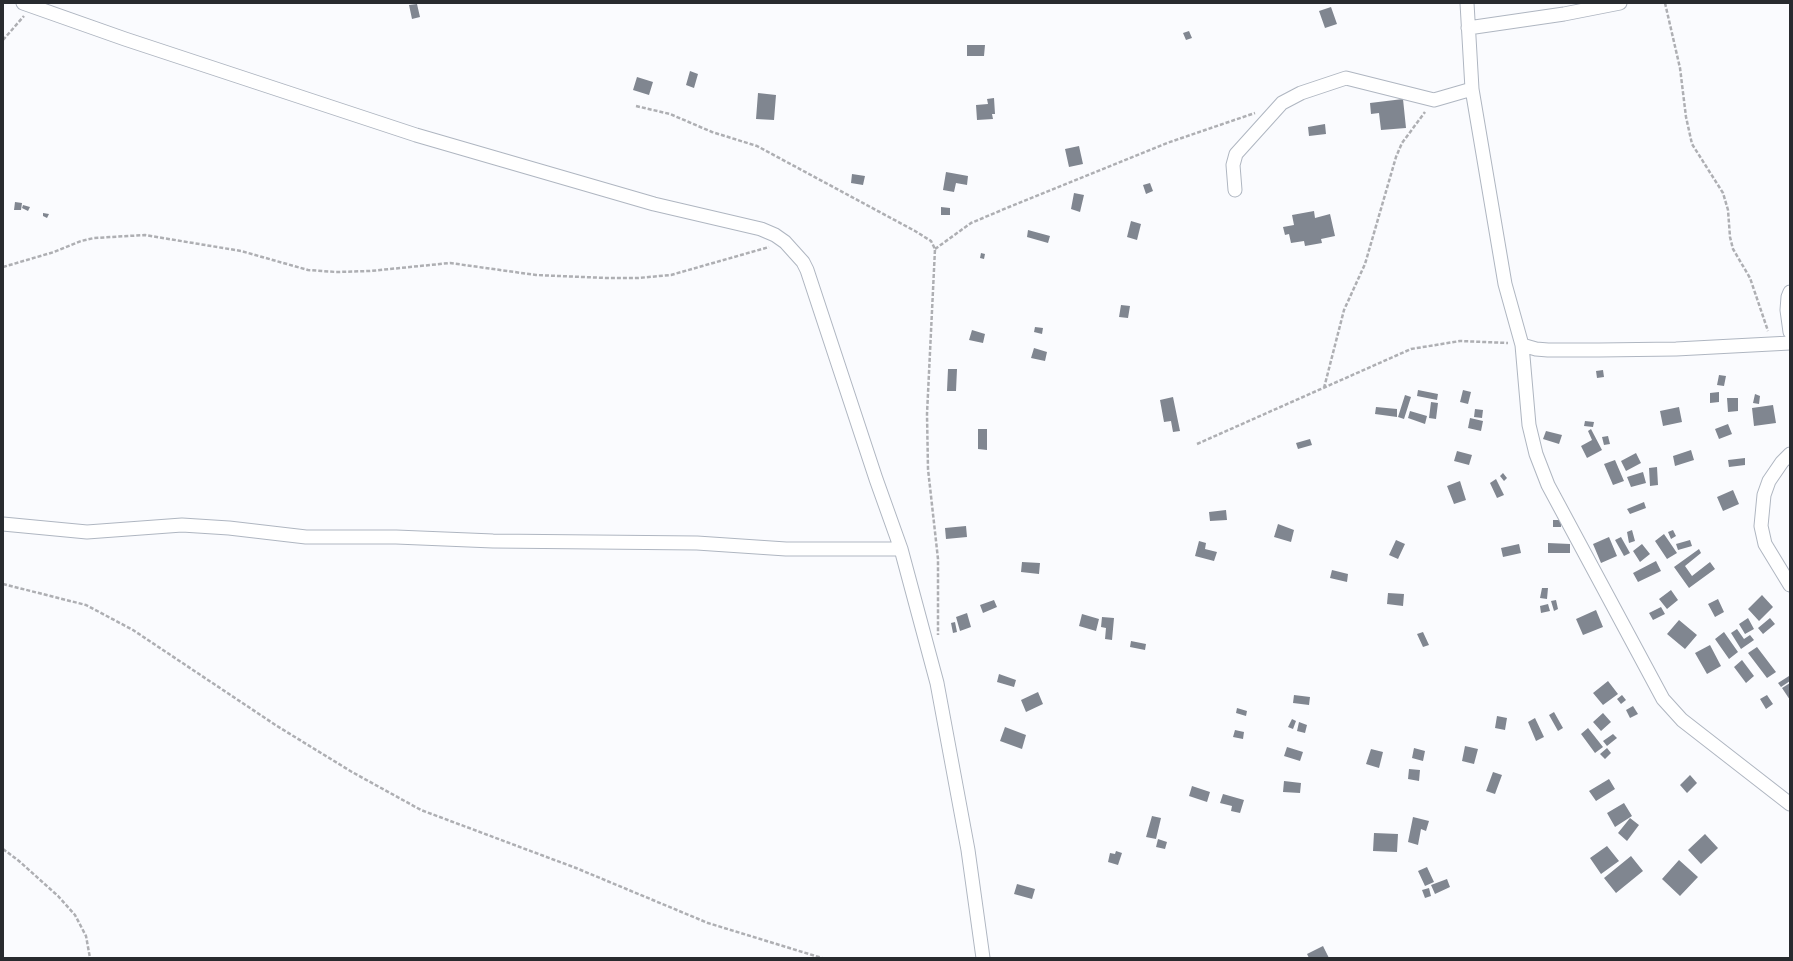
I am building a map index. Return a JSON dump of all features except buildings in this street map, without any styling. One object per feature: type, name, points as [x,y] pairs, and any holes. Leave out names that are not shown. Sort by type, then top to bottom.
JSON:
[{"type":"street","points":[[1468,3],[1472,89],[1505,284],[1522,345],[1529,425],[1536,454],[1548,486],[1663,699],[1682,720],[1790,804]]},
{"type":"street","points":[[1468,28],[1564,14],[1620,3]]},
{"type":"street","points":[[27,4],[125,39],[416,135],[654,204],[761,229],[775,235],[785,242],[803,262],[807,270],[871,464],[901,549],[937,683],[968,850],[983,958]]},
{"type":"street","points":[[1235,190],[1233,165],[1236,154],[1282,103],[1297,94],[1346,78],[1351,78],[1434,100],[1472,89]]},
{"type":"street","points":[[1790,292],[1787,310],[1790,332]]},
{"type":"street","points":[[1522,345],[1536,349],[1555,350],[1676,349],[1790,342]]},
{"type":"street","points":[[1790,454],[1782,462],[1769,481],[1764,495],[1761,526],[1764,544],[1790,584]]},
{"type":"street","points":[[3,524],[80,532],[182,525],[229,528],[306,538],[396,537],[493,541],[697,543],[786,549],[901,549]]},
{"type":"path","points":[[1665,3],[1680,68],[1686,118],[1692,144],[1723,192],[1728,210],[1730,237],[1733,249],[1750,278],[1772,343]]},
{"type":"path","points":[[3,40],[27,4]]},
{"type":"path","points":[[1324,388],[1344,310],[1365,264],[1396,156],[1402,143],[1434,100]]},
{"type":"path","points":[[636,106],[670,114],[712,132],[757,146],[925,236],[931,241],[935,249],[927,414],[928,469],[938,559],[938,637]]},
{"type":"path","points":[[935,249],[971,223],[1167,143],[1260,111]]},
{"type":"path","points":[[3,267],[54,252],[80,240],[145,235],[241,251],[315,271],[370,271],[450,263],[536,275],[638,278],[671,275],[785,242]]},
{"type":"path","points":[[1197,444],[1411,349],[1460,341],[1488,341],[1522,345]]},
{"type":"path","points":[[3,584],[86,605],[132,630],[277,726],[352,772],[421,810],[576,868],[708,923],[822,958]]},
{"type":"path","points":[[3,849],[19,861],[58,896],[75,915],[86,936],[90,958]]}]
